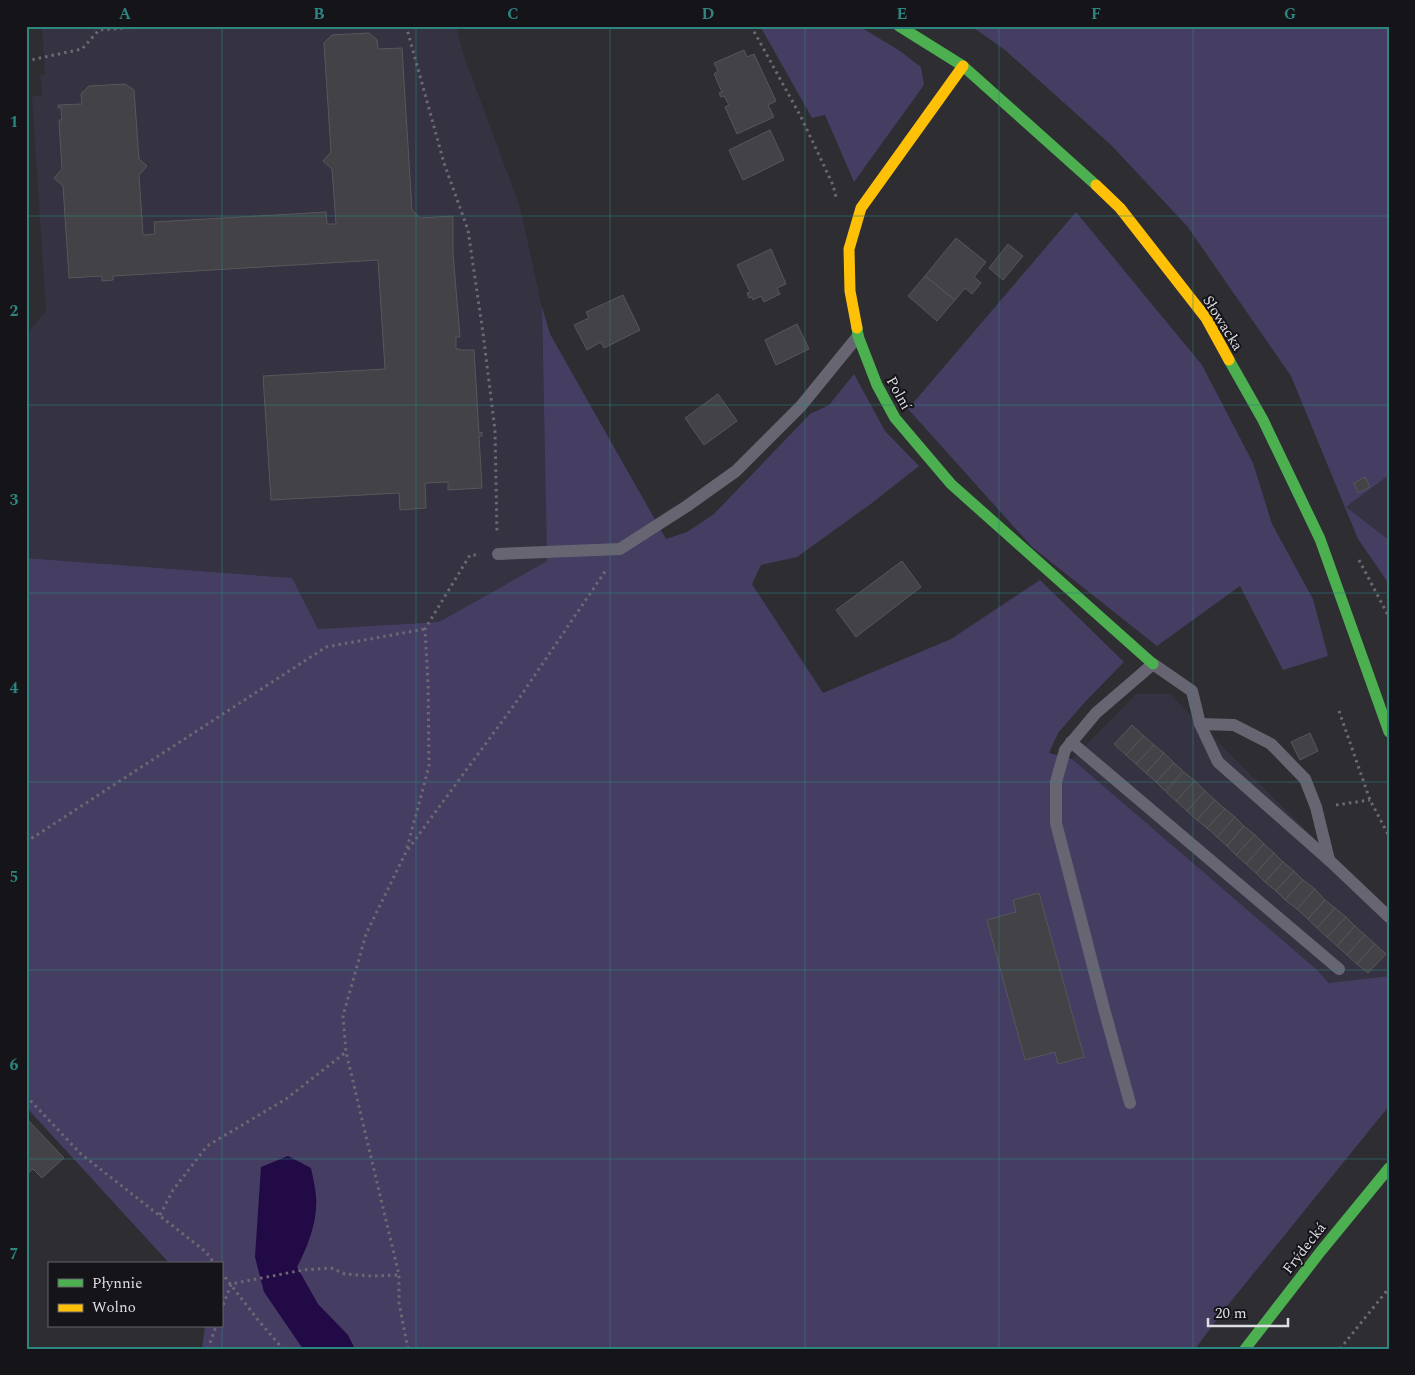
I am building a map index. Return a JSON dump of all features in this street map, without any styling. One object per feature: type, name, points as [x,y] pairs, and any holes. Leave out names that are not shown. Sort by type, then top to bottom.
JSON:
[{"type":"street","name":"Słowacka","points":[[899,26],[963,66],[1046,138],[1120,208],[1206,318],[1263,420],[1320,539],[1389,732]]},
{"type":"street","name":"Polní","points":[[963,66],[862,208],[848,249],[850,291],[858,336],[876,386],[895,418],[952,484],[1153,664]]},
{"type":"street","name":"Frýdecká","points":[[1245,1349],[1321,1251],[1389,1168]]},
{"type":"lane","points":[[498,554],[620,549],[687,506],[736,471],[801,406],[858,336]]},
{"type":"lane","points":[[1130,1103],[1056,823],[1056,782],[1065,750],[1071,742],[1096,713],[1153,664],[1192,691],[1200,724],[1218,762],[1329,860],[1389,917]]},
{"type":"lane","points":[[1200,724],[1234,725],[1271,744],[1306,779],[1316,807],[1329,860]]},
{"type":"lane","points":[[1071,742],[1339,969]]},
{"type":"path","points":[[26,61],[82,50],[100,30],[150,26]]},
{"type":"path","points":[[405,26],[444,164],[468,230],[483,333],[494,430],[498,554],[470,555],[425,629],[429,766],[406,852]]},
{"type":"path","points":[[751,26],[801,117],[833,185],[837,203]]},
{"type":"path","points":[[408,1349],[399,1303],[399,1275],[346,1052],[343,1016],[366,934],[406,852],[520,697],[620,549]]},
{"type":"path","points":[[26,842],[326,647],[425,629]]},
{"type":"path","points":[[1339,711],[1370,800],[1389,836]]},
{"type":"path","points":[[1316,807],[1370,800]]},
{"type":"path","points":[[160,1215],[173,1190],[207,1146],[286,1099],[346,1052]]},
{"type":"path","points":[[26,1096],[81,1154],[206,1252],[214,1262]]},
{"type":"path","points":[[231,1284],[303,1270],[331,1268],[344,1274],[399,1275]]},
{"type":"path","points":[[222,1273],[283,1349]]},
{"type":"path","points":[[222,1308],[231,1284]]},
{"type":"path","points":[[1340,1349],[1389,1288]]},
{"type":"path","points":[[208,1349],[215,1328]]},
{"type":"shaded area","points":[[42,26],[456,26],[464,56],[520,207],[542,307],[547,561],[439,622],[318,629],[291,578],[26,558],[26,330],[30,330],[46,311],[32,96],[42,95],[40,75],[45,75]]},
{"type":"shaded area","points":[[760,26],[859,26],[900,51],[921,67],[924,85],[854,182],[825,115],[812,118]]},
{"type":"shaded area","points":[[971,26],[1389,26],[1389,475],[1346,507],[1389,540],[1389,584],[1358,539],[1291,376],[1187,226],[1111,145],[1005,50]]},
{"type":"shaded area","points":[[1076,212],[1202,365],[1253,463],[1272,524],[1313,599],[1328,656],[1283,670],[1240,586],[1157,646],[1032,547],[908,409]]},
{"type":"shaded area","points":[[542,307],[550,334],[666,539],[687,532],[714,514],[810,414],[829,405],[854,374],[885,431],[919,466],[872,503],[797,557],[761,565],[752,584],[823,693],[951,639],[1040,580],[1124,662],[1058,733],[1049,753],[1072,759],[1315,968],[1329,983],[1389,976],[1389,1106],[1224,1310],[1195,1349],[202,1349],[205,1328],[222,1328],[222,1262],[168,1262],[26,1107],[26,558],[292,578],[318,629],[439,622],[547,561]]},
{"type":"shaded area","points":[[1389,475],[1389,540],[1346,507]]},
{"type":"shaded area","points":[[1136,694],[1170,694],[1389,913],[1389,976],[1330,983],[1072,759]]},
{"type":"shaded area","points":[[288,1156],[311,1168],[316,1196],[314,1224],[305,1251],[297,1267],[318,1304],[348,1335],[355,1349],[303,1349],[264,1292],[255,1257],[261,1167]]},
{"type":"building","points":[[369,33],[377,40],[378,49],[402,48],[412,210],[420,218],[453,216],[453,253],[460,337],[456,337],[456,349],[474,350],[479,433],[482,432],[482,436],[479,436],[482,488],[448,490],[448,482],[425,483],[426,508],[400,510],[399,493],[271,500],[263,376],[385,369],[378,260],[113,276],[113,280],[102,281],[102,276],[69,278],[63,186],[54,178],[62,169],[59,120],[62,120],[61,107],[58,108],[58,105],[82,104],[81,94],[89,86],[125,84],[134,90],[139,159],[147,166],[139,175],[143,235],[155,234],[154,222],[326,212],[327,224],[336,224],[332,169],[323,161],[331,152],[324,43],[332,35]]},
{"type":"building","points":[[744,50],[747,57],[754,54],[776,101],[768,105],[774,117],[737,134],[725,107],[729,105],[724,96],[721,97],[719,93],[722,92],[714,74],[718,71],[714,63]]},
{"type":"building","points":[[770,130],[784,160],[743,180],[729,150]]},
{"type":"building","points":[[956,238],[986,262],[974,277],[981,283],[972,294],[965,288],[955,300],[925,276]]},
{"type":"building","points":[[1008,244],[1023,256],[1003,280],[989,268]]},
{"type":"building","points":[[771,249],[786,284],[777,288],[780,294],[764,302],[761,296],[753,300],[752,297],[749,298],[747,293],[750,292],[737,265]]},
{"type":"building","points":[[925,276],[955,300],[937,321],[908,296]]},
{"type":"building","points":[[623,295],[640,330],[604,348],[601,342],[587,350],[574,325],[589,318],[586,312]]},
{"type":"building","points":[[797,324],[809,349],[776,365],[765,340]]},
{"type":"building","points":[[718,394],[737,421],[704,445],[685,418]]},
{"type":"building","points":[[1365,477],[1370,487],[1358,493],[1354,483]]},
{"type":"building","points":[[902,561],[921,587],[856,637],[836,610]]},
{"type":"building","points":[[1132,725],[1144,736],[1126,755],[1114,744]]},
{"type":"building","points":[[1310,733],[1318,751],[1300,760],[1291,742]]},
{"type":"building","points":[[1144,736],[1154,745],[1136,764],[1126,755]]},
{"type":"building","points":[[1154,745],[1164,753],[1146,773],[1136,764]]},
{"type":"building","points":[[1164,753],[1174,763],[1156,782],[1146,773]]},
{"type":"building","points":[[1174,763],[1183,771],[1165,791],[1156,782]]},
{"type":"building","points":[[1184,772],[1195,781],[1176,801],[1166,792]]},
{"type":"building","points":[[1195,781],[1205,791],[1187,811],[1176,801]]},
{"type":"building","points":[[1205,791],[1215,800],[1197,820],[1187,811]]},
{"type":"building","points":[[1215,800],[1225,809],[1207,828],[1197,820]]},
{"type":"building","points":[[1225,809],[1235,817],[1217,837],[1207,828]]},
{"type":"building","points":[[1235,817],[1244,826],[1227,846],[1217,837]]},
{"type":"building","points":[[1244,826],[1255,835],[1236,855],[1227,846]]},
{"type":"building","points":[[1255,835],[1264,844],[1246,864],[1236,855]]},
{"type":"building","points":[[1264,844],[1274,853],[1256,873],[1246,864]]},
{"type":"building","points":[[1274,853],[1283,862],[1265,882],[1256,873]]},
{"type":"building","points":[[1283,862],[1294,871],[1276,891],[1265,882]]},
{"type":"building","points":[[1294,871],[1303,880],[1285,900],[1276,891]]},
{"type":"building","points":[[1303,880],[1315,889],[1297,909],[1285,900]]},
{"type":"building","points":[[1315,889],[1325,900],[1308,919],[1297,909]]},
{"type":"building","points":[[1039,893],[1084,1057],[1058,1064],[1055,1052],[1025,1060],[987,920],[1016,912],[1013,900]]},
{"type":"building","points":[[1325,900],[1335,908],[1317,928],[1308,919]]},
{"type":"building","points":[[1335,908],[1346,917],[1327,937],[1317,928]]},
{"type":"building","points":[[1346,917],[1355,926],[1337,946],[1327,937]]},
{"type":"building","points":[[1355,926],[1365,935],[1347,955],[1337,946]]},
{"type":"building","points":[[1365,935],[1375,944],[1357,964],[1347,955]]},
{"type":"building","points":[[1375,944],[1386,954],[1368,973],[1357,964]]},
{"type":"building","points":[[26,1118],[64,1158],[42,1178],[33,1169],[26,1175]]},
{"type":"traffic: fast","points":[[899,26],[963,66],[1096,185]]},
{"type":"traffic: fast","points":[[857,328],[858,336],[877,385],[895,418],[951,484],[1153,664]]},
{"type":"traffic: fast","points":[[1229,360],[1263,420],[1320,539],[1389,732]]},
{"type":"traffic: fast","points":[[1245,1349],[1321,1251],[1389,1168]]},
{"type":"traffic: slow","points":[[857,328],[850,291],[849,249],[861,208],[963,66]]},
{"type":"traffic: slow","points":[[1096,185],[1120,208],[1206,318],[1229,360]]}]
